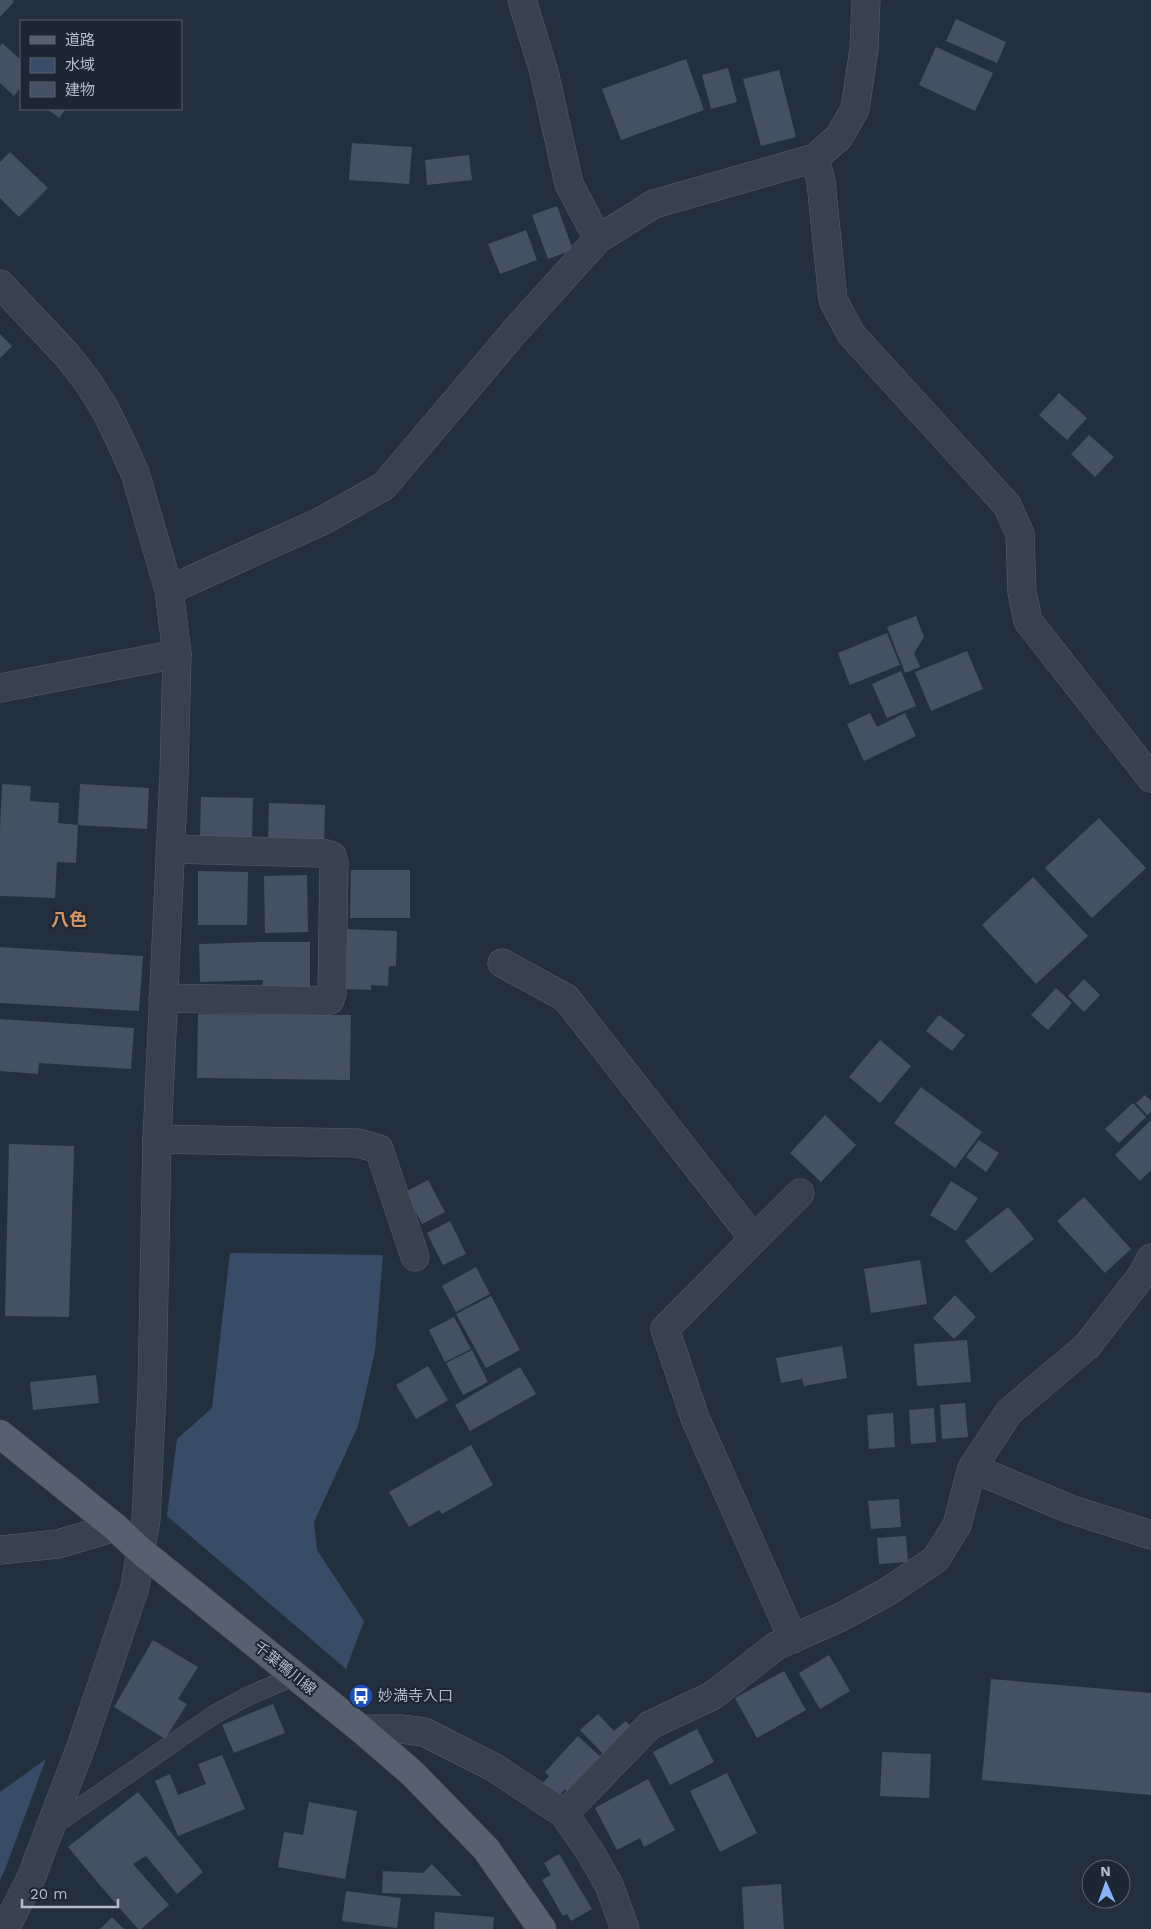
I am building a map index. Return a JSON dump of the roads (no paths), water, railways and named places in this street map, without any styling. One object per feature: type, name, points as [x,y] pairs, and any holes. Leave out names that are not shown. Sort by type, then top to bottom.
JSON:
[{"type":"main road","name":"千葉鴨川線","points":[[0,1434],[142,1552],[361,1729],[412,1773],[486,1849],[542,1929]]},
{"type":"street","points":[[522,0],[544,72],[570,184],[598,240]]},
{"type":"street","points":[[169,590],[322,521],[384,486],[514,331],[598,240],[654,204],[815,158],[839,137],[855,109],[864,49],[866,0]]},
{"type":"street","points":[[815,158],[821,182],[833,300],[851,334],[1007,505],[1020,534],[1022,592],[1028,622],[1151,778]]},
{"type":"street","points":[[0,284],[66,354],[88,382],[106,411],[135,473],[169,590],[177,654],[157,1139],[152,1391],[146,1519],[142,1552],[132,1596],[82,1744],[31,1878],[5,1929]]},
{"type":"street","points":[[0,688],[177,654]]},
{"type":"street","points":[[163,998],[324,1002],[330,1000],[332,993],[334,863],[332,856],[323,853],[170,849]]},
{"type":"street","points":[[502,963],[566,998],[754,1239]]},
{"type":"street","points":[[157,1139],[358,1143],[379,1149],[415,1257]]},
{"type":"street","points":[[793,1639],[695,1418],[665,1329],[800,1193]]},
{"type":"street","points":[[564,1814],[650,1726],[712,1696],[776,1646],[840,1617],[879,1596],[936,1559],[957,1525],[972,1468],[1009,1412],[1087,1346],[1143,1274],[1151,1258]]},
{"type":"street","points":[[972,1468],[1070,1509],[1151,1535]]},
{"type":"street","points":[[0,1550],[58,1544],[115,1528]]},
{"type":"street","points":[[361,1729],[401,1729],[424,1732],[495,1768],[564,1814],[589,1850],[609,1885],[625,1929]]},
{"type":"lane","points":[[49,1829],[212,1716],[248,1696],[295,1676]]},
{"type":"water","points":[[230,1253],[383,1255],[375,1351],[358,1426],[314,1522],[317,1550],[364,1621],[346,1669],[167,1516],[177,1439],[212,1408]]},
{"type":"water","points":[[46,1759],[6,1867],[0,1880],[0,1792]]},
{"type":"place","name":"妙満寺入口","points":[[361,1696]]},
{"type":"district","name":"八色","points":[[69,920]]}]
